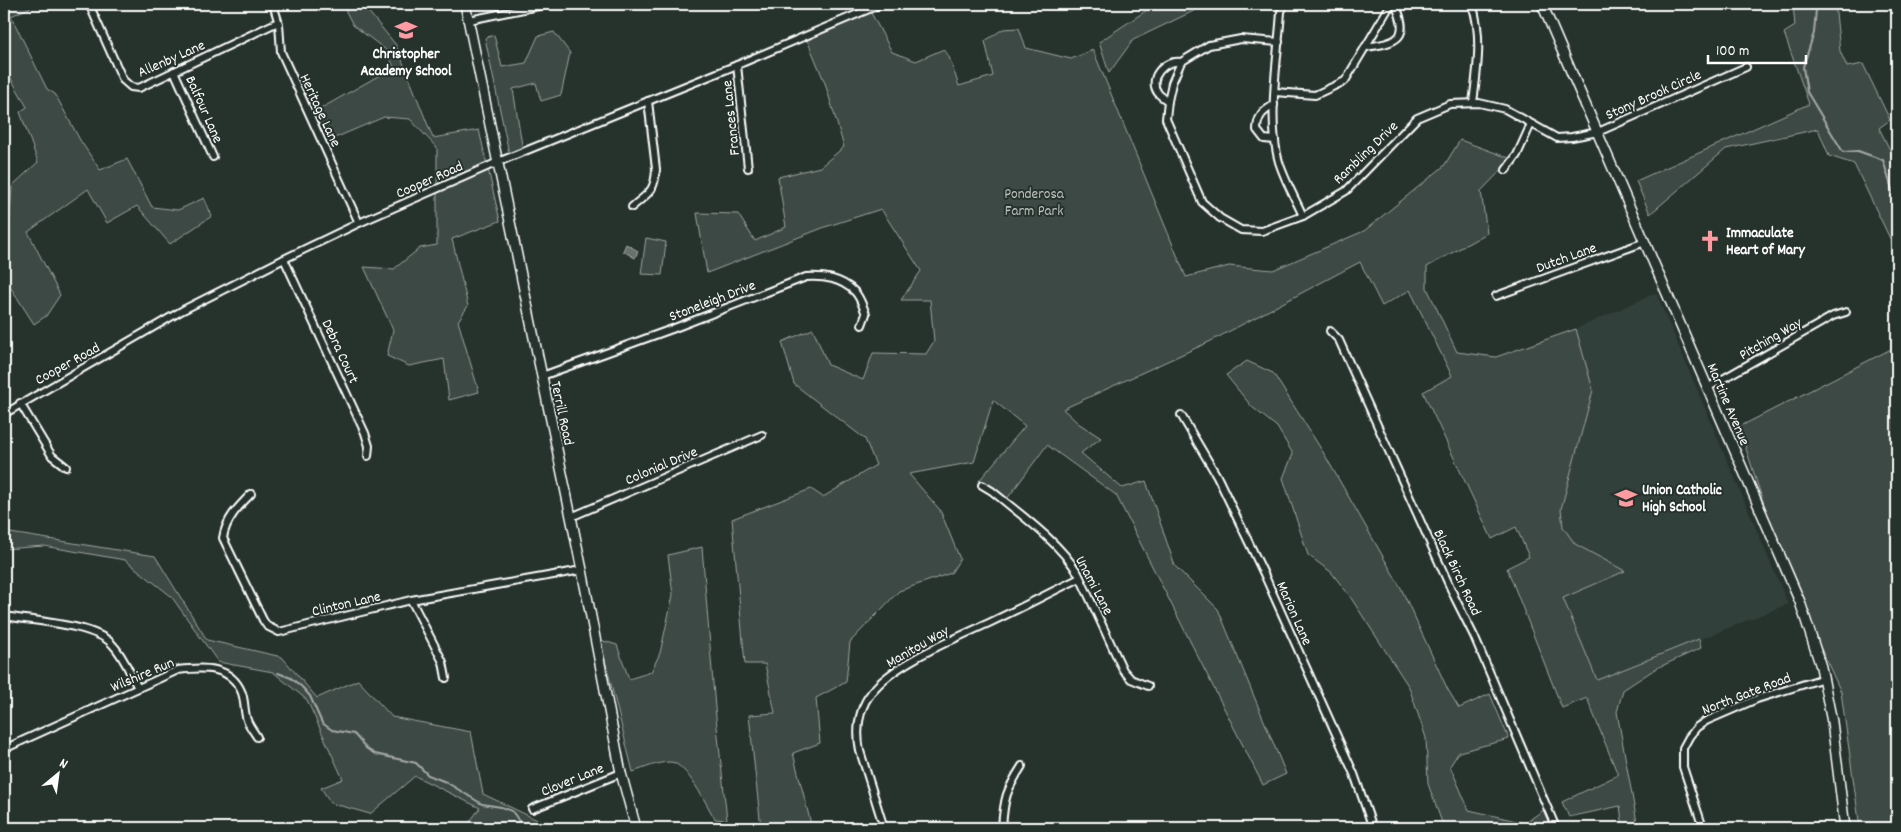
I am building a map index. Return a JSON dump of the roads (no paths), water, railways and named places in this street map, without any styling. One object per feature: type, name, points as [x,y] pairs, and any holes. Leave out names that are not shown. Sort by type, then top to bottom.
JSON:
[{"type":"main road","name":"Terrill Road","points":[[465,4],[582,570],[621,773],[636,828]]},
{"type":"main road","name":"Martine Avenue","points":[[1542,4],[1800,602],[1824,678],[1832,722],[1845,828]]},
{"type":"street","name":"Allenby Lane","points":[[89,4],[123,80],[131,87],[140,88],[278,22]]},
{"type":"street","name":"Heritage Lane","points":[[273,4],[278,22],[281,52],[360,223]]},
{"type":"street","points":[[469,20],[548,4]]},
{"type":"street","name":"Cooper Road","points":[[4,414],[183,310],[360,223],[498,162],[737,66],[881,4]]},
{"type":"street","points":[[1284,4],[1281,12],[1274,105],[1275,140],[1280,164],[1303,216]]},
{"type":"street","points":[[1276,92],[1315,95],[1345,81],[1366,47],[1393,4],[1401,18],[1402,29],[1399,36],[1386,45],[1366,47]]},
{"type":"street","points":[[1472,4],[1477,26],[1478,57],[1473,103]]},
{"type":"street","points":[[1168,101],[1158,94],[1155,86],[1157,75],[1164,65],[1174,61],[1181,62],[1209,45],[1241,39],[1279,42]]},
{"type":"street","name":"Rambling Drive","points":[[1181,62],[1172,83],[1166,119],[1202,202],[1220,218],[1241,230],[1262,231],[1303,216],[1346,190],[1418,118],[1450,104],[1473,103],[1505,109],[1557,138],[1597,132]]},
{"type":"street","name":"Frances Lane","points":[[737,66],[748,168]]},
{"type":"street","name":"Stony Brook Circle","points":[[1597,132],[1746,66]]},
{"type":"street","name":"Balfour Lane","points":[[174,71],[213,158]]},
{"type":"street","points":[[632,207],[652,191],[656,180],[648,101]]},
{"type":"street","points":[[1274,105],[1260,116],[1257,130],[1264,139],[1275,140]]},
{"type":"street","points":[[1506,170],[1521,148],[1532,124]]},
{"type":"street","name":"Dutch Lane","points":[[1496,296],[1645,242]]},
{"type":"street","name":"Debra Court","points":[[284,259],[365,433],[369,446],[368,456]]},
{"type":"street","name":"Stoneleigh Drive","points":[[542,376],[672,329],[806,277],[822,276],[838,280],[856,292],[866,314],[862,325]]},
{"type":"street","name":"Pitching Way","points":[[1707,388],[1833,316],[1846,312]]},
{"type":"street","name":"Black Birch Road","points":[[1330,331],[1339,340],[1455,598],[1474,636],[1556,828]]},
{"type":"street","points":[[20,403],[52,456],[66,467]]},
{"type":"street","name":"Marion Lane","points":[[1181,415],[1217,476],[1260,566],[1354,774],[1373,828]]},
{"type":"street","name":"Colonial Drive","points":[[571,517],[762,435]]},
{"type":"street","name":"Unami Lane","points":[[982,485],[992,491],[1059,548],[1070,560],[1123,670],[1131,679],[1148,686]]},
{"type":"street","name":"Clinton Lane","points":[[251,494],[233,514],[226,526],[223,538],[263,620],[273,630],[279,632],[412,600],[582,570]]},
{"type":"street","name":"Manitou Way","points":[[884,828],[858,740],[859,718],[864,704],[872,692],[894,672],[956,637],[1080,578]]},
{"type":"street","points":[[412,600],[443,662],[446,678]]},
{"type":"street","points":[[4,616],[94,632],[105,638],[115,647],[138,688]]},
{"type":"street","name":"Wilshire Run","points":[[4,749],[178,670],[202,667],[227,674],[238,686],[242,694],[248,721],[257,737]]},
{"type":"street","name":"North Gate Road","points":[[1703,828],[1683,767],[1683,748],[1697,727],[1706,721],[1757,699],[1824,678]]},
{"type":"street","points":[[1002,828],[1004,800],[1010,785],[1022,766]]},
{"type":"street","name":"Clover Lane","points":[[532,809],[621,773]]},
{"type":"waterway","points":[[1814,4],[1816,9],[1814,33],[1803,67],[1807,92],[1843,152],[1858,151],[1883,160],[1897,206]]},
{"type":"waterway","points":[[278,673],[291,678],[302,687],[310,696],[322,723],[332,730],[354,734],[367,749],[375,754],[416,763],[428,775],[446,782],[482,804],[512,811],[519,821],[521,828]]},
{"type":"place","name":"Christopher Academy School","points":[[406,30]]},
{"type":"place","name":"Immaculate Heart of Mary","points":[[1710,241]]},
{"type":"place","name":"Union Catholic High School","points":[[1626,498]]},
{"type":"park label","name":"Ponderosa Farm Park","points":[[1034,202]]}]
